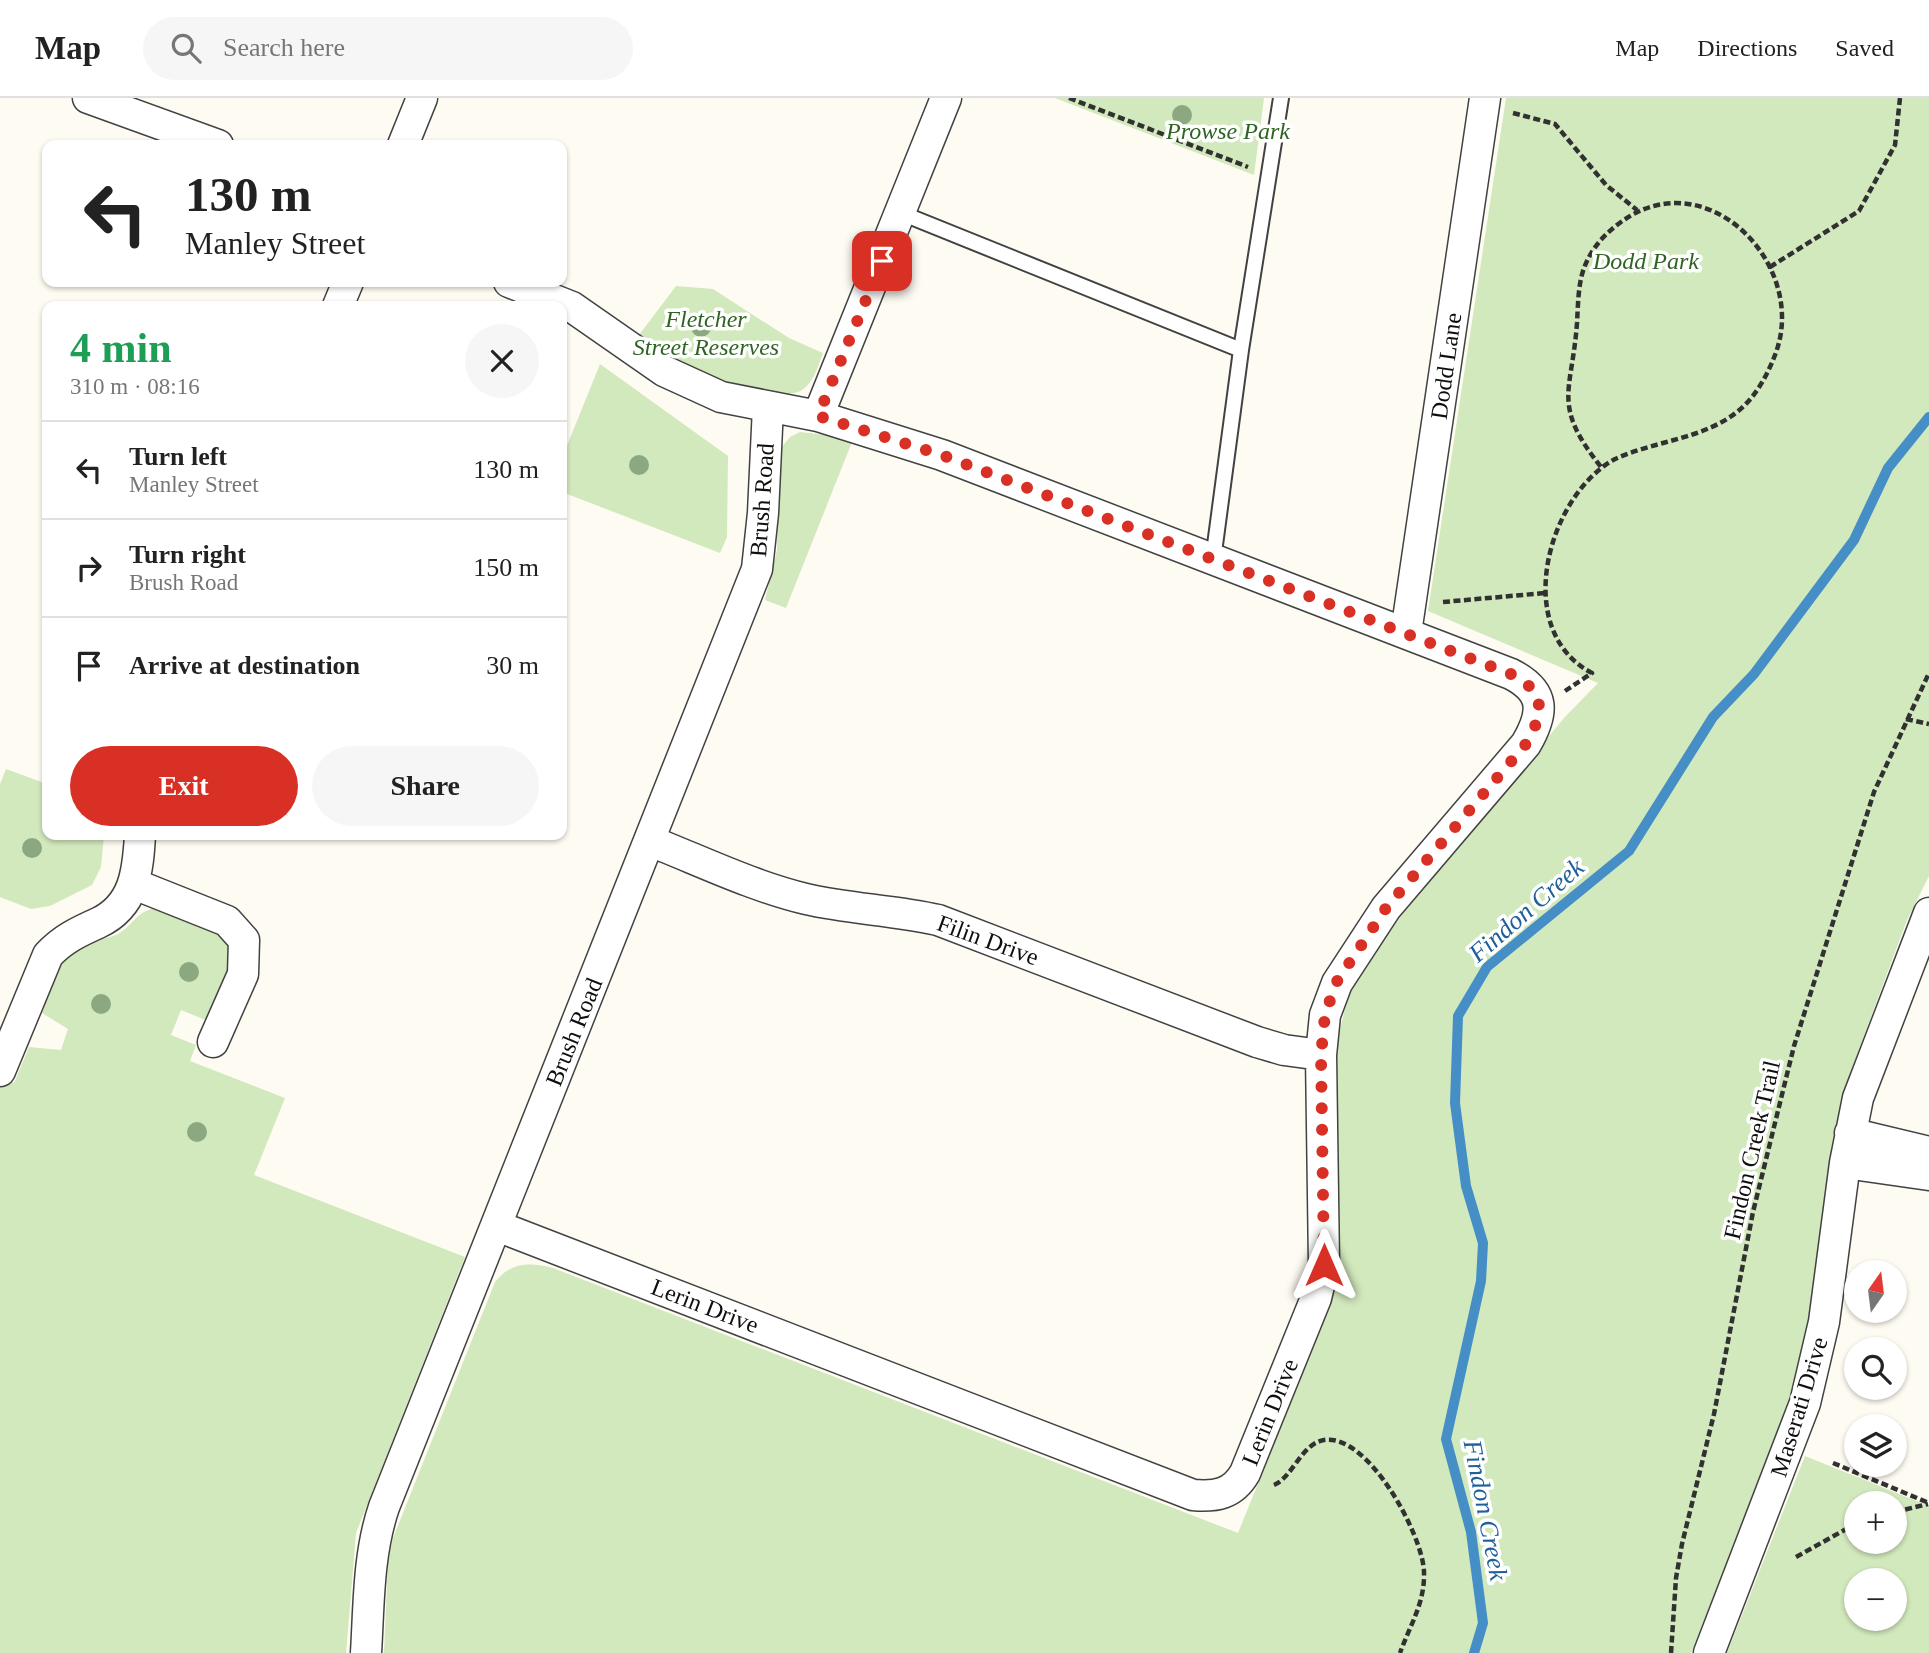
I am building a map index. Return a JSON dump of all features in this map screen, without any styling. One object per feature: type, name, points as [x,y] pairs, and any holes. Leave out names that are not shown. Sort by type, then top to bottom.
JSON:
[{"type":"street","points":[[88,98],[204,140]]},
{"type":"street","points":[[405,140],[422,98]]},
{"type":"street","points":[[818,416],[946,98]]},
{"type":"street","name":"Dodd Lane","points":[[1406,634],[1484,104]]},
{"type":"street","points":[[522,287],[557,301]]},
{"type":"street","points":[[567,305],[664,371],[693,386],[721,397],[818,416],[942,455],[1525,681],[1534,690],[1539,704]]},
{"type":"street","name":"Brush Road","points":[[366,1653],[375,1533],[757,569],[764,513],[768,407]]},
{"type":"street","name":"Lerin Drive","points":[[497,1226],[1193,1495],[1227,1493],[1243,1478],[1316,1298],[1324,1265],[1321,1055],[1325,1015],[1336,983],[1386,908],[1526,744],[1539,716],[1539,704]]},
{"type":"street","points":[[0,1071],[48,955],[60,942],[102,921],[121,907],[134,884],[139,840]]},
{"type":"street","name":"Filin Drive","points":[[650,841],[776,891],[808,900],[902,912],[938,920],[1256,1042],[1284,1050],[1321,1055]]},
{"type":"street","points":[[134,884],[228,921],[244,940],[243,974],[213,1042]]},
{"type":"street","name":"Maserati Drive","points":[[1709,1653],[1791,1445],[1814,1371],[1824,1322],[1850,1133],[1880,1036],[1929,913]]},
{"type":"street","points":[[1850,1133],[1929,1152]]},
{"type":"street","points":[[1845,1163],[1929,1175]]},
{"type":"lane","points":[[1213,560],[1241,351],[1280,98]]},
{"type":"lane","points":[[901,213],[1241,351]]},
{"type":"path","points":[[1069,98],[1267,174]]},
{"type":"path","points":[[1770,267],[1858,211],[1895,145],[1900,98]]},
{"type":"path","points":[[1484,104],[1555,124],[1606,185],[1637,210]]},
{"type":"path","points":[[1539,704],[1592,673],[1565,654],[1549,618],[1545,593],[1551,550],[1559,525],[1575,499],[1601,467],[1634,450],[1709,429],[1740,410],[1756,392],[1779,345],[1779,296],[1770,267],[1743,229],[1726,216],[1705,207],[1682,202],[1637,210],[1605,234],[1591,254],[1583,272],[1569,363],[1569,409],[1575,429],[1601,467]]},
{"type":"path","points":[[1411,598],[1428,603],[1545,593]]},
{"type":"path","name":"Findon Creek Trail","points":[[1671,1653],[1676,1578],[1682,1544],[1714,1414],[1753,1212],[1794,1046],[1874,792],[1929,673]]},
{"type":"path","points":[[1906,719],[1929,724]]},
{"type":"path","points":[[1243,1478],[1263,1486],[1281,1482],[1308,1449],[1320,1440],[1331,1440],[1366,1460],[1385,1481],[1410,1526],[1424,1570],[1423,1593],[1417,1618],[1400,1653]]},
{"type":"path","points":[[1833,1464],[1929,1503]]},
{"type":"path","points":[[1907,1508],[1929,1503]]},
{"type":"path","points":[[1796,1557],[1844,1529]]},
{"type":"green space","name":"Prowse Park","points":[[1055,98],[1264,98],[1254,175]]},
{"type":"green space","name":"Dodd Park","points":[[1506,98],[1929,98],[1929,876],[1907,920],[1850,1073],[1832,1145],[1814,1297],[1799,1368],[1774,1444],[1691,1653],[384,1653],[388,1561],[393,1538],[495,1282],[507,1271],[521,1265],[553,1268],[1238,1533],[1332,1301],[1336,1255],[1336,1047],[1349,991],[1368,959],[1419,892],[1564,718],[1598,683],[1428,611]]},
{"type":"green space","name":"Fletcher Street Reserves","points":[[676,286],[713,289],[789,338],[823,353],[810,383],[802,390],[792,393],[761,392],[708,377],[666,355],[639,335]]},
{"type":"green space","name":"Fletcher Street Reserves","points":[[600,364],[728,456],[727,537],[720,553],[567,494],[567,446]]},
{"type":"green space","points":[[800,432],[835,436],[852,442],[786,608],[765,600],[777,550],[779,450],[790,437]]},
{"type":"green space","points":[[6,769],[42,782],[42,840],[104,840],[101,867],[92,885],[50,906],[31,909],[0,897],[0,784]]},
{"type":"green space","points":[[156,908],[218,933],[231,946],[229,965],[208,1021],[181,1010],[171,1035],[196,1045],[190,1061],[285,1098],[254,1175],[465,1257],[356,1533],[346,1653],[0,1653],[0,1078],[14,1083],[29,1047],[61,1050],[68,1029],[42,1013],[52,984],[68,957],[84,945],[116,935],[138,916]]},
{"type":"green space","points":[[1805,1456],[1844,1472],[1844,1477],[1857,1477],[1892,1491],[1844,1491],[1844,1554],[1907,1554],[1907,1497],[1929,1506],[1929,1653],[1727,1653]]},
{"type":"waterway","name":"Findon Creek","points":[[1474,1653],[1483,1623],[1471,1532],[1446,1439],[1481,1281],[1483,1243],[1466,1186],[1455,1103],[1458,1016],[1487,967],[1629,851],[1713,717],[1754,674],[1854,540],[1888,468],[1929,417]]},
{"type":"route","points":[[882,261],[818,416],[942,455],[1511,674],[1525,681],[1534,690],[1539,704],[1539,716],[1526,744],[1386,908],[1336,983],[1325,1015],[1321,1055],[1324,1265]]}]
